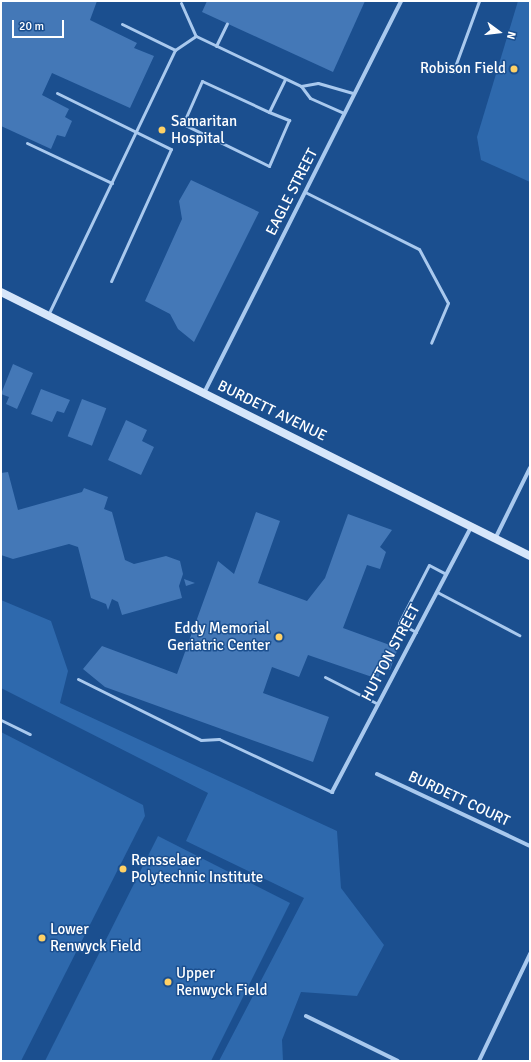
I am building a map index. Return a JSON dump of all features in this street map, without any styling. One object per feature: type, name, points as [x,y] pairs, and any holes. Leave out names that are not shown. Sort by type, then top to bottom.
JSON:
[{"type":"street","name":"EAGLE STREET","points":[[204,393],[343,113],[401,1]]},
{"type":"street","name":"BURDETT AVENUE","points":[[1,292],[530,556]]},
{"type":"street","points":[[495,539],[530,468]]},
{"type":"street","name":"HUTTON STREET","points":[[332,792],[471,526]]},
{"type":"street","name":"BURDETT COURT","points":[[378,774],[530,846]]},
{"type":"street","points":[[479,1061],[530,954]]},
{"type":"street","points":[[306,1016],[398,1061]]},
{"type":"lane","points":[[453,72],[479,1]]},
{"type":"lane","points":[[181,3],[196,36],[301,86],[310,98],[343,113]]},
{"type":"lane","points":[[216,46],[227,23]]},
{"type":"lane","points":[[122,24],[175,50]]},
{"type":"lane","points":[[48,315],[175,50],[196,36]]},
{"type":"lane","points":[[269,112],[284,79]]},
{"type":"lane","points":[[202,81],[269,112],[289,120],[269,166],[183,124],[202,81]]},
{"type":"lane","points":[[301,86],[318,83],[354,94]]},
{"type":"lane","points":[[57,93],[171,149],[111,281]]},
{"type":"lane","points":[[27,143],[112,183]]},
{"type":"lane","points":[[305,192],[419,250],[448,303],[431,343]]},
{"type":"lane","points":[[416,632],[399,623],[429,565],[446,574]]},
{"type":"lane","points":[[437,592],[520,635]]},
{"type":"lane","points":[[326,677],[378,704]]},
{"type":"lane","points":[[78,679],[200,740],[219,740],[332,792]]},
{"type":"lane","points":[[1,720],[30,734]]},
{"type":"shaded area","name":"Robison Field","points":[[518,1],[530,1],[530,182],[481,160],[477,137]]},
{"type":"shaded area","points":[[1,600],[51,621],[68,671],[60,703],[337,831],[341,888],[384,945],[357,996],[301,992],[282,1040],[283,1061],[219,1061],[304,898],[186,841],[208,793],[1,688]]},
{"type":"shaded area","name":"Lower Renwyck Field","points":[[1,732],[143,805],[145,816],[21,1061],[1,1061]]},
{"type":"shaded area","name":"Upper Renwyck Field","points":[[158,836],[290,903],[211,1061],[45,1061]]},
{"type":"building","points":[[1,1],[97,1],[90,20],[137,43],[134,48],[154,56],[130,108],[52,73],[42,95],[69,109],[65,117],[72,121],[65,137],[57,135],[51,149],[1,126]]},
{"type":"building","points":[[207,1],[365,1],[333,72],[202,12]]},
{"type":"building","points":[[191,180],[259,212],[194,342],[178,329],[170,314],[145,301],[182,219],[179,201]]},
{"type":"building","points":[[13,364],[33,373],[17,409],[6,404],[9,397],[1,394]]},
{"type":"building","points":[[41,389],[70,400],[64,413],[57,411],[52,422],[31,414]]},
{"type":"building","points":[[82,399],[106,408],[92,446],[68,436]]},
{"type":"building","points":[[126,420],[147,430],[142,441],[154,447],[141,475],[108,460]]},
{"type":"building","points":[[8,472],[18,510],[82,492],[84,488],[108,497],[104,509],[112,512],[125,560],[134,564],[166,556],[180,561],[183,574],[179,586],[182,598],[122,615],[118,602],[112,599],[108,610],[106,604],[91,598],[78,547],[69,544],[13,559],[1,555],[1,473]]},
{"type":"building","name":"Eddy Memorial Geriatric Center","points":[[256,512],[280,521],[258,583],[307,601],[325,578],[348,514],[392,530],[380,547],[386,552],[380,569],[367,565],[343,628],[398,648],[390,670],[382,667],[378,679],[308,655],[299,677],[272,667],[263,693],[329,717],[313,762],[105,687],[83,669],[102,646],[177,674],[218,561],[234,574]]},
{"type":"building","points":[[184,579],[195,583],[186,586]]},
{"type":"place","name":"Robison Field","points":[[514,69]]},
{"type":"place","name":"Samaritan Hospital","points":[[162,130]]},
{"type":"place","name":"Eddy Memorial Geriatric Center","points":[[279,637]]},
{"type":"place","name":"Rensselaer Polytechnic Institute","points":[[123,869]]},
{"type":"place","name":"Lower Renwyck Field","points":[[42,938]]},
{"type":"place","name":"Upper Renwyck Field","points":[[168,982]]}]
